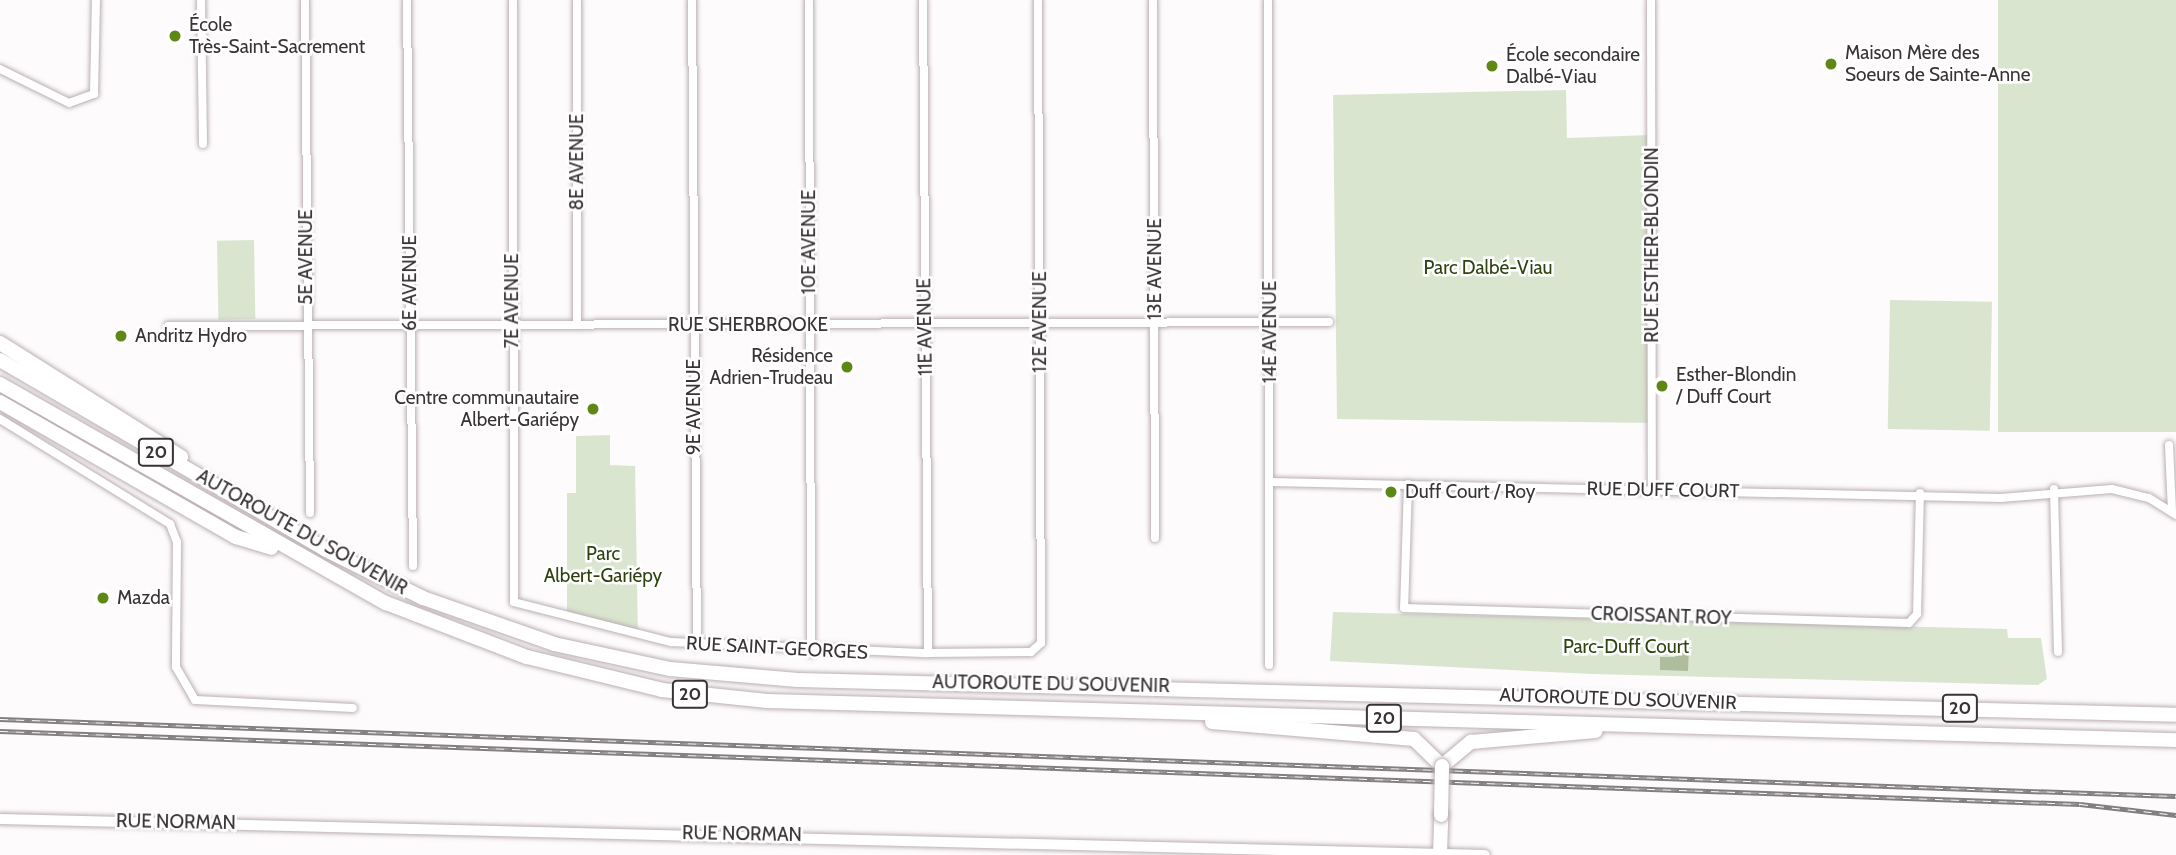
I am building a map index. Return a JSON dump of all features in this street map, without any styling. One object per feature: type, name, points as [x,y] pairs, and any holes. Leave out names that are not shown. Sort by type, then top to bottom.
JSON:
[{"type":"highway","points":[[0,342],[127,418],[248,504]]},
{"type":"highway","name":"AUTOROUTE DU SOUVENIR","points":[[0,360],[358,567],[477,619],[598,655],[713,674],[2176,715]]},
{"type":"highway","name":"AUTOROUTE DU SOUVENIR","points":[[0,384],[296,556],[463,636],[638,686],[766,701],[2176,740]]},
{"type":"highway","points":[[0,401],[236,537],[296,556]]},
{"type":"highway","points":[[1110,710],[1414,739],[1442,763]]},
{"type":"highway","points":[[1442,763],[1471,742],[1658,726]]},
{"type":"highway","points":[[1440,854],[1442,763]]},
{"type":"street","points":[[0,69],[69,103],[94,94],[96,0]]},
{"type":"street","points":[[201,0],[203,144]]},
{"type":"street","name":"5E AVENUE","points":[[305,0],[310,513]]},
{"type":"street","name":"6E AVENUE","points":[[407,0],[413,566]]},
{"type":"street","name":"7E AVENUE","points":[[513,0],[514,602]]},
{"type":"street","name":"8E AVENUE","points":[[577,0],[577,325]]},
{"type":"street","name":"9E AVENUE","points":[[692,0],[697,645]]},
{"type":"street","name":"10E AVENUE","points":[[809,0],[811,653]]},
{"type":"street","name":"11E AVENUE","points":[[923,0],[928,653]]},
{"type":"street","name":"12E AVENUE","points":[[1038,0],[1041,643]]},
{"type":"street","name":"13E AVENUE","points":[[1153,0],[1155,538]]},
{"type":"street","name":"14E AVENUE","points":[[1268,0],[1271,482],[1269,665]]},
{"type":"street","name":"RUE ESTHER-BLONDIN","points":[[1651,0],[1652,490]]},
{"type":"street","name":"RUE SHERBROOKE","points":[[168,326],[1329,322]]},
{"type":"street","points":[[0,419],[170,524],[177,542],[176,667],[195,700],[353,708]]},
{"type":"street","name":"RUE DUFF COURT","points":[[1271,482],[1920,493],[2001,498],[2054,489],[2112,489],[2174,513],[2169,445]]},
{"type":"street","name":"CROISSANT ROY","points":[[1408,484],[1404,608],[1909,623],[1917,614],[1920,493]]},
{"type":"street","points":[[2054,489],[2058,652]]},
{"type":"street","name":"RUE SAINT-GEORGES","points":[[514,602],[638,638],[697,645],[811,653],[928,653],[1031,652],[1041,643]]},
{"type":"street","name":"RUE NORMAN","points":[[0,819],[1081,841],[1485,855]]},
{"type":"street","points":[[1081,841],[1081,855]]},
{"type":"green space","points":[[1998,0],[2176,0],[2176,432],[1998,432]]},
{"type":"green space","name":"Parc Dalbé-Viau","points":[[1566,90],[1567,138],[1651,135],[1652,423],[1337,419],[1333,95]]},
{"type":"green space","points":[[254,240],[255,319],[218,320],[217,241]]},
{"type":"green space","points":[[1890,300],[1992,302],[1990,431],[1888,429]]},
{"type":"green space","name":"Parc Albert-Gariépy","points":[[610,435],[610,465],[635,466],[638,638],[567,619],[567,493],[576,493],[576,436]]},
{"type":"green space","name":"Parc-Duff Court","points":[[1333,612],[2007,629],[2008,638],[2041,638],[2047,679],[2038,685],[1592,674],[1330,661]]},
{"type":"shaded area","points":[[1678,647],[1689,647],[1688,671],[1660,670],[1660,657],[1675,657]]},
{"type":"railway","points":[[0,719],[2176,796]]},
{"type":"railway","points":[[0,731],[2080,804],[2176,815]]},
{"type":"place","name":"École Très-Saint-Sacrement","points":[[175,36]]},
{"type":"place","name":"Maison Mère des Soeurs de Sainte-Anne","points":[[1831,64]]},
{"type":"place","name":"École secondaire Dalbé-Viau","points":[[1492,66]]},
{"type":"place","name":"Andritz Hydro","points":[[121,336]]},
{"type":"place","name":"Résidence Adrien-Trudeau","points":[[847,367]]},
{"type":"place","name":"Esther-Blondin / Duff Court","points":[[1662,386]]},
{"type":"place","name":"Centre communautaire Albert-Gariépy","points":[[593,409]]},
{"type":"place","name":"Duff Court / Roy","points":[[1391,492]]},
{"type":"place","name":"Mazda","points":[[103,598]]}]
